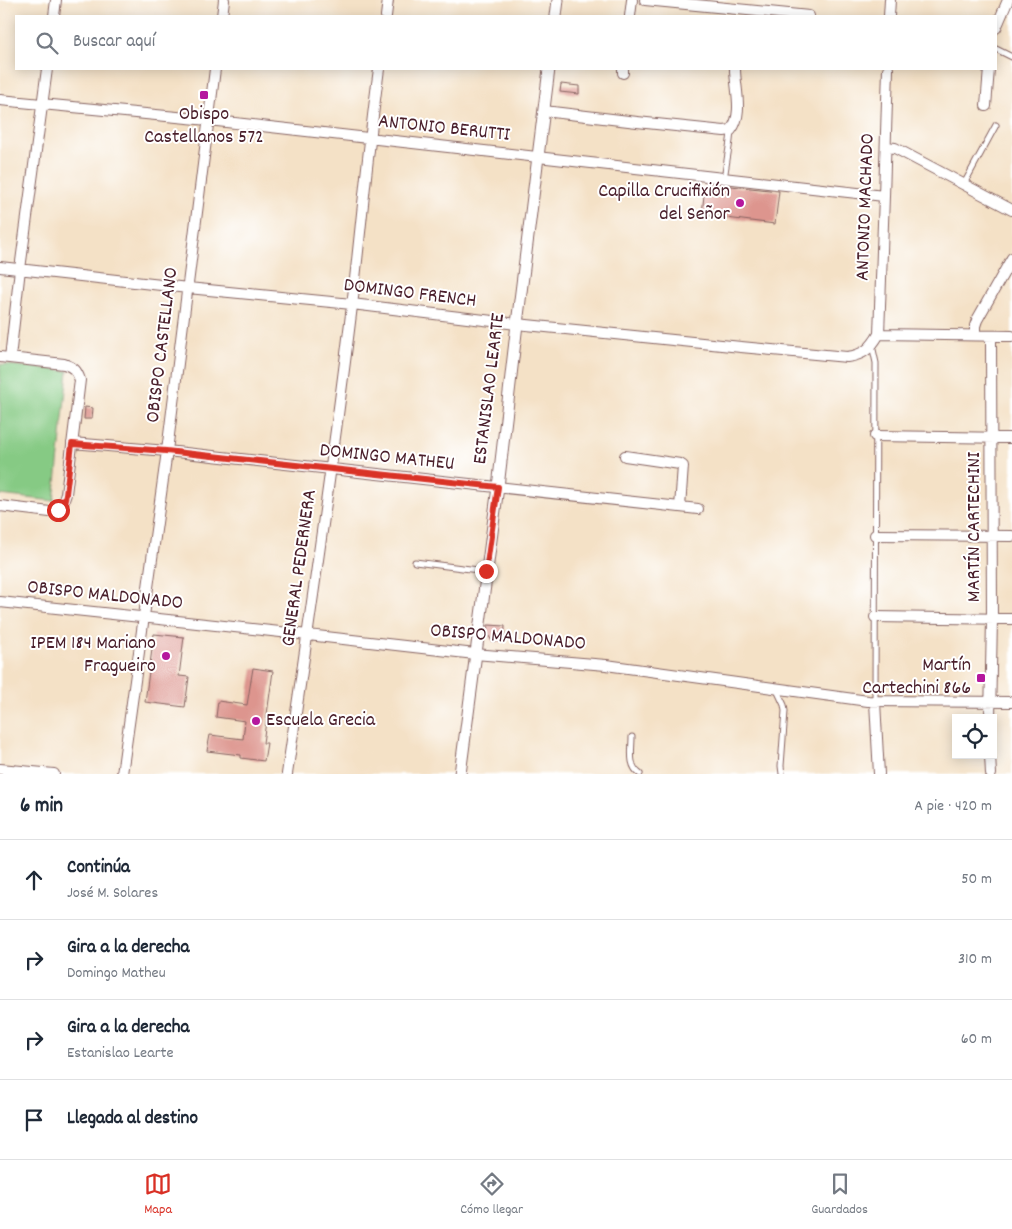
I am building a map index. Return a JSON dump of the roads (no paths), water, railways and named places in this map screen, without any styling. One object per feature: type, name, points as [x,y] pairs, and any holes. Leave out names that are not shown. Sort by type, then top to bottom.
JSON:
[{"type":"street","points":[[54,15],[56,0]]},
{"type":"street","points":[[222,15],[224,0]]},
{"type":"street","points":[[386,15],[388,0]]},
{"type":"street","points":[[556,15],[558,0]]},
{"type":"street","points":[[630,15],[632,0]]},
{"type":"street","points":[[645,0],[725,4],[737,13],[785,15]]},
{"type":"street","points":[[889,15],[890,0]]},
{"type":"street","points":[[997,26],[1008,0]]},
{"type":"street","points":[[0,506],[50,512],[58,510],[64,503],[80,380],[78,373],[72,366],[5,357],[20,270],[47,70]]},
{"type":"street","name":"OBISPO CASTELLANO","points":[[122,774],[188,288],[215,70]]},
{"type":"street","name":"GENERAL PEDERNERA","points":[[287,774],[331,470],[379,70]]},
{"type":"street","name":"ESTANISLAO LEARTE","points":[[460,774],[498,487],[549,70]]},
{"type":"street","points":[[544,111],[724,131],[731,130],[735,125],[738,104],[735,70]]},
{"type":"street","name":"ANTONIO MACHADO","points":[[879,334],[888,70]]},
{"type":"street","points":[[986,106],[989,70]]},
{"type":"street","name":"ANTONIO BERUTTI","points":[[0,100],[208,120],[884,196]]},
{"type":"street","points":[[886,147],[895,148],[1012,210]]},
{"type":"street","points":[[975,335],[977,320],[1012,258]]},
{"type":"street","name":"DOMINGO FRENCH","points":[[0,267],[352,304],[517,324],[846,357],[860,354],[872,345]]},
{"type":"street","points":[[872,345],[879,334],[1012,336]]},
{"type":"street","name":"MARTÍN CARTECHINI","points":[[990,714],[992,619],[991,336]]},
{"type":"street","points":[[875,436],[1012,438]]},
{"type":"street","name":"DOMINGO MATHEU","points":[[72,444],[166,451],[698,509]]},
{"type":"street","points":[[625,456],[683,466],[680,507]]},
{"type":"street","points":[[875,535],[1012,536]]},
{"type":"street","name":"OBISPO MALDONADO","points":[[0,602],[476,654],[606,665],[875,702],[1012,702]]},
{"type":"street","points":[[874,618],[1012,619]]},
{"type":"street","points":[[875,702],[879,774]]},
{"type":"street","points":[[990,759],[991,774]]},
{"type":"street","points":[[0,768],[54,774]]},
{"type":"lane","points":[[997,50],[1012,57]]},
{"type":"lane","points":[[964,185],[996,125]]},
{"type":"lane","points":[[724,179],[731,130]]},
{"type":"lane","points":[[872,345],[876,363],[875,702]]},
{"type":"lane","points":[[415,562],[486,571]]},
{"type":"lane","points":[[776,688],[785,711],[782,774]]},
{"type":"lane","points":[[632,737],[632,764],[634,770],[640,774]]},
{"type":"place","name":"Obispo Castellanos 572","points":[[204,95]]},
{"type":"place","name":"Capilla Crucifixión del Señor","points":[[740,203]]},
{"type":"place","name":"IPEM 184 Mariano Fragueiro","points":[[166,656]]},
{"type":"place","name":"Martín Cartechini 866","points":[[981,678]]},
{"type":"place","name":"Escuela Grecia","points":[[256,721]]}]
